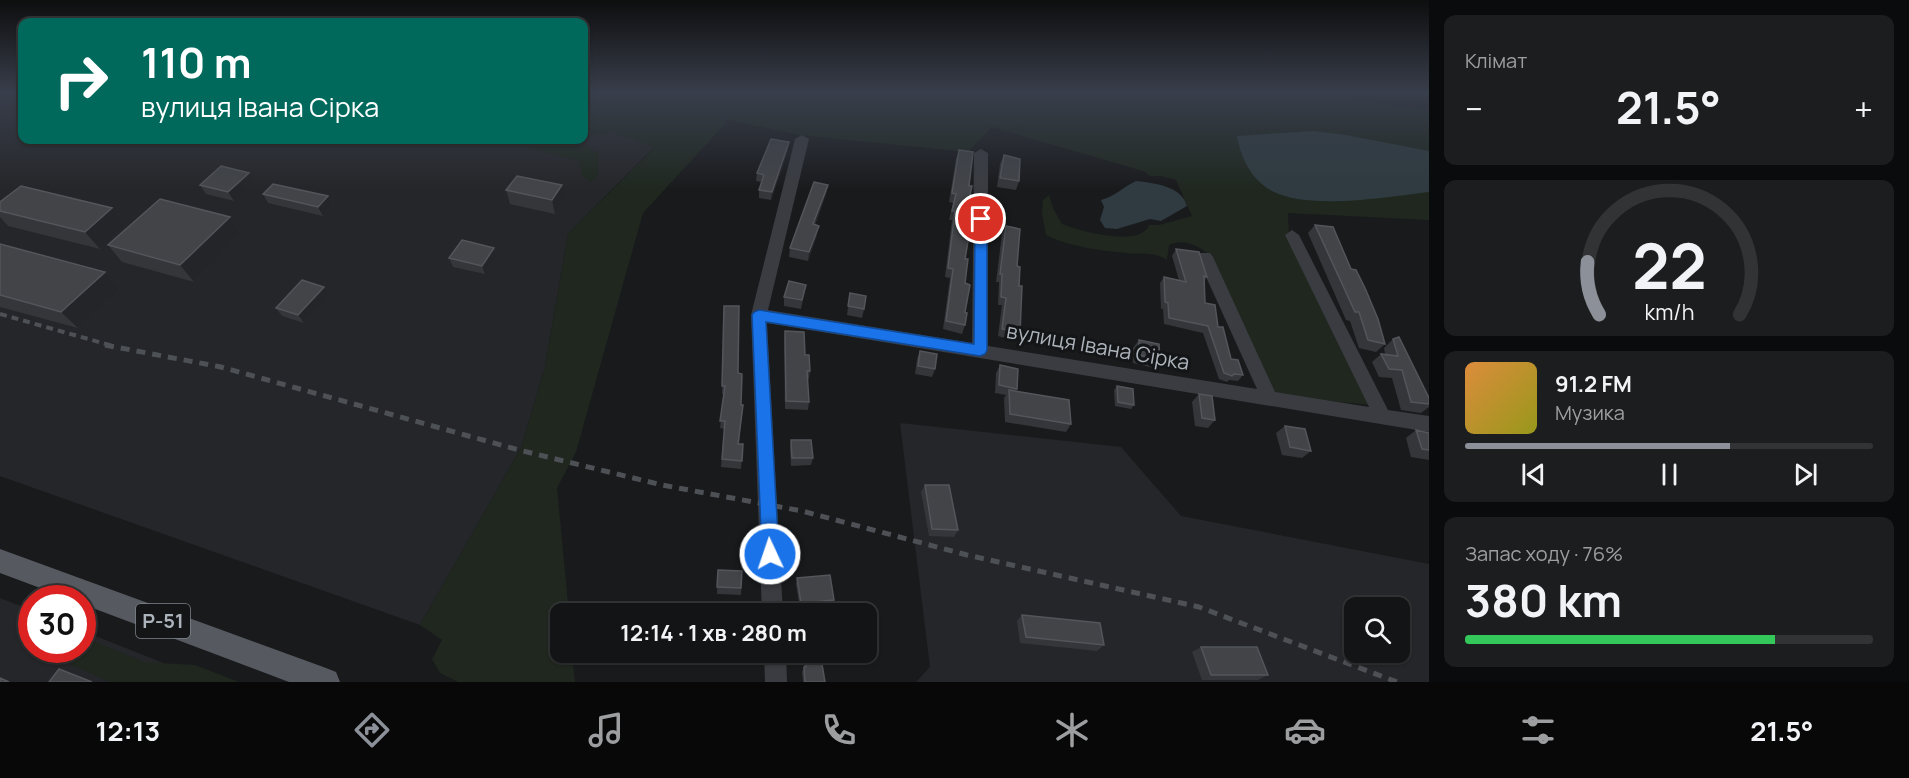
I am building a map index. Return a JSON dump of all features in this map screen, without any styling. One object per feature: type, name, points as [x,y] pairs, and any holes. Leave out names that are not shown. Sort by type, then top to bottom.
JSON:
[{"type":"main road","name":"Р-51","points":[[0,561],[326,682]]},
{"type":"street","points":[[772,603],[759,315],[802,139]]},
{"type":"street","points":[[980,350],[981,153]]},
{"type":"street","points":[[1292,235],[1382,416]]},
{"type":"street","points":[[1205,257],[1270,399]]},
{"type":"street","name":"вулиця Івана Сірка","points":[[759,315],[1429,424]]},
{"type":"street","points":[[775,663],[776,682]]},
{"type":"shaded area","points":[[0,126],[18,126],[18,144],[588,144],[588,126],[597,126],[654,147],[568,234],[545,367],[521,448],[420,625],[0,476]]},
{"type":"shaded area","points":[[588,126],[723,126],[643,213],[576,452],[557,488],[568,603],[550,603],[550,663],[573,663],[575,682],[458,682],[440,673],[432,659],[442,640],[420,625],[521,448],[545,367],[568,234],[654,148],[610,131],[610,133],[588,134]]},
{"type":"shaded area","points":[[756,126],[1429,126],[1429,220],[1288,213],[1289,235],[1373,405],[1273,396],[1211,256],[1196,246],[1180,242],[1169,245],[1167,260],[1152,254],[1132,254],[1085,247],[1046,235],[1042,213],[1043,200],[1049,195],[1062,224],[1109,236],[1134,236],[1144,232],[1149,225],[1159,225],[1192,216],[1176,180],[1150,176],[1143,171],[992,127],[968,152],[799,135]]},
{"type":"shaded area","points":[[1313,131],[1429,151],[1429,192],[1350,201],[1290,197],[1274,192],[1254,176],[1241,153],[1237,136]]},
{"type":"shaded area","points":[[515,144],[582,144],[599,153],[598,177],[591,182],[582,176],[579,161]]},
{"type":"shaded area","points":[[1136,181],[1173,190],[1184,199],[1187,206],[1161,221],[1150,219],[1117,229],[1105,228],[1100,220],[1104,207],[1101,200]]},
{"type":"shaded area","points":[[900,423],[1121,447],[1181,516],[1429,564],[1429,682],[916,682],[930,667]]},
{"type":"shaded area","points":[[0,598],[18,605],[18,663],[96,663],[96,636],[211,682],[0,682]]},
{"type":"shaded area","points":[[96,642],[144,662],[195,665],[239,682],[110,682],[67,663],[96,663]]},
{"type":"building","points":[[771,139],[789,142],[772,192],[759,190],[764,175],[757,173]]},
{"type":"building","points":[[959,150],[973,152],[969,186],[972,186],[968,204],[972,205],[968,223],[971,224],[965,259],[968,259],[965,283],[970,285],[965,325],[946,321],[953,269],[948,268],[955,211],[952,211],[956,194],[952,193]]},
{"type":"building","points":[[1004,155],[1020,159],[1019,181],[1000,178]]},
{"type":"building","points":[[221,166],[249,173],[228,192],[200,185]]},
{"type":"building","points":[[517,176],[562,185],[552,200],[506,190]]},
{"type":"building","points":[[814,182],[828,185],[813,224],[819,226],[809,252],[790,248]]},
{"type":"building","points":[[273,184],[328,196],[318,207],[263,194]]},
{"type":"building","points":[[21,186],[112,208],[85,232],[0,211],[0,202]]},
{"type":"building","points":[[160,199],[230,217],[180,265],[108,245]]},
{"type":"building","points":[[1315,225],[1333,227],[1351,269],[1356,270],[1365,288],[1378,319],[1385,344],[1368,340],[1359,312],[1355,312]]},
{"type":"building","points":[[1006,226],[1020,229],[1017,266],[1020,267],[1019,286],[1022,286],[1020,333],[1002,329],[1006,298],[1001,297],[1002,274],[1000,274]]},
{"type":"building","points":[[462,240],[494,248],[482,266],[449,258]]},
{"type":"building","points":[[0,244],[105,272],[61,312],[0,295]]},
{"type":"building","points":[[1176,249],[1199,252],[1207,277],[1204,276],[1205,303],[1215,305],[1218,327],[1223,327],[1231,359],[1238,360],[1243,375],[1234,374],[1232,376],[1224,373],[1208,326],[1169,318],[1168,303],[1165,302],[1164,277],[1186,282]]},
{"type":"building","points":[[302,280],[324,287],[298,315],[276,308]]},
{"type":"building","points":[[789,281],[806,285],[802,300],[784,297]]},
{"type":"building","points":[[850,293],[866,296],[864,309],[848,306]]},
{"type":"building","points":[[724,306],[739,306],[738,373],[742,374],[741,405],[743,405],[738,444],[743,444],[742,461],[722,459],[725,421],[720,421],[725,386],[722,386]]},
{"type":"building","points":[[785,331],[804,332],[805,355],[809,355],[810,371],[807,371],[809,402],[786,401]]},
{"type":"building","points":[[1399,337],[1429,398],[1429,404],[1411,402],[1402,370],[1389,369],[1381,354],[1398,356],[1393,339]]},
{"type":"building","points":[[1139,340],[1159,344],[1160,360],[1139,355]]},
{"type":"building","points":[[920,351],[937,354],[935,369],[918,366]]},
{"type":"building","points":[[1000,365],[1018,369],[1017,389],[999,385]]},
{"type":"building","points":[[1117,386],[1133,389],[1134,405],[1118,402]]},
{"type":"building","points":[[1009,390],[1069,400],[1071,424],[1010,414]]},
{"type":"building","points":[[1199,394],[1212,396],[1215,420],[1202,418]]},
{"type":"building","points":[[1285,426],[1305,429],[1311,451],[1290,447]]},
{"type":"building","points":[[1416,430],[1429,433],[1429,450],[1422,449]]},
{"type":"building","points":[[791,440],[811,440],[813,458],[792,458]]},
{"type":"building","points":[[925,485],[949,485],[958,530],[932,529]]},
{"type":"building","points":[[718,570],[742,571],[741,588],[717,587]]},
{"type":"building","points":[[830,575],[834,600],[801,603],[797,578]]},
{"type":"building","points":[[1022,615],[1100,623],[1104,645],[1026,637]]},
{"type":"building","points":[[1201,647],[1257,647],[1268,675],[1211,675]]},
{"type":"building","points":[[805,663],[822,663],[825,682],[805,682],[804,667],[806,667]]},
{"type":"building","points":[[59,669],[92,682],[49,682]]},
{"type":"railway","points":[[0,314],[113,346]]},
{"type":"railway","points":[[105,345],[221,367],[519,450],[662,485],[802,511],[967,555],[1199,607],[1397,682]]},
{"type":"route","points":[[770,554],[759,315],[980,350],[981,219]]}]
